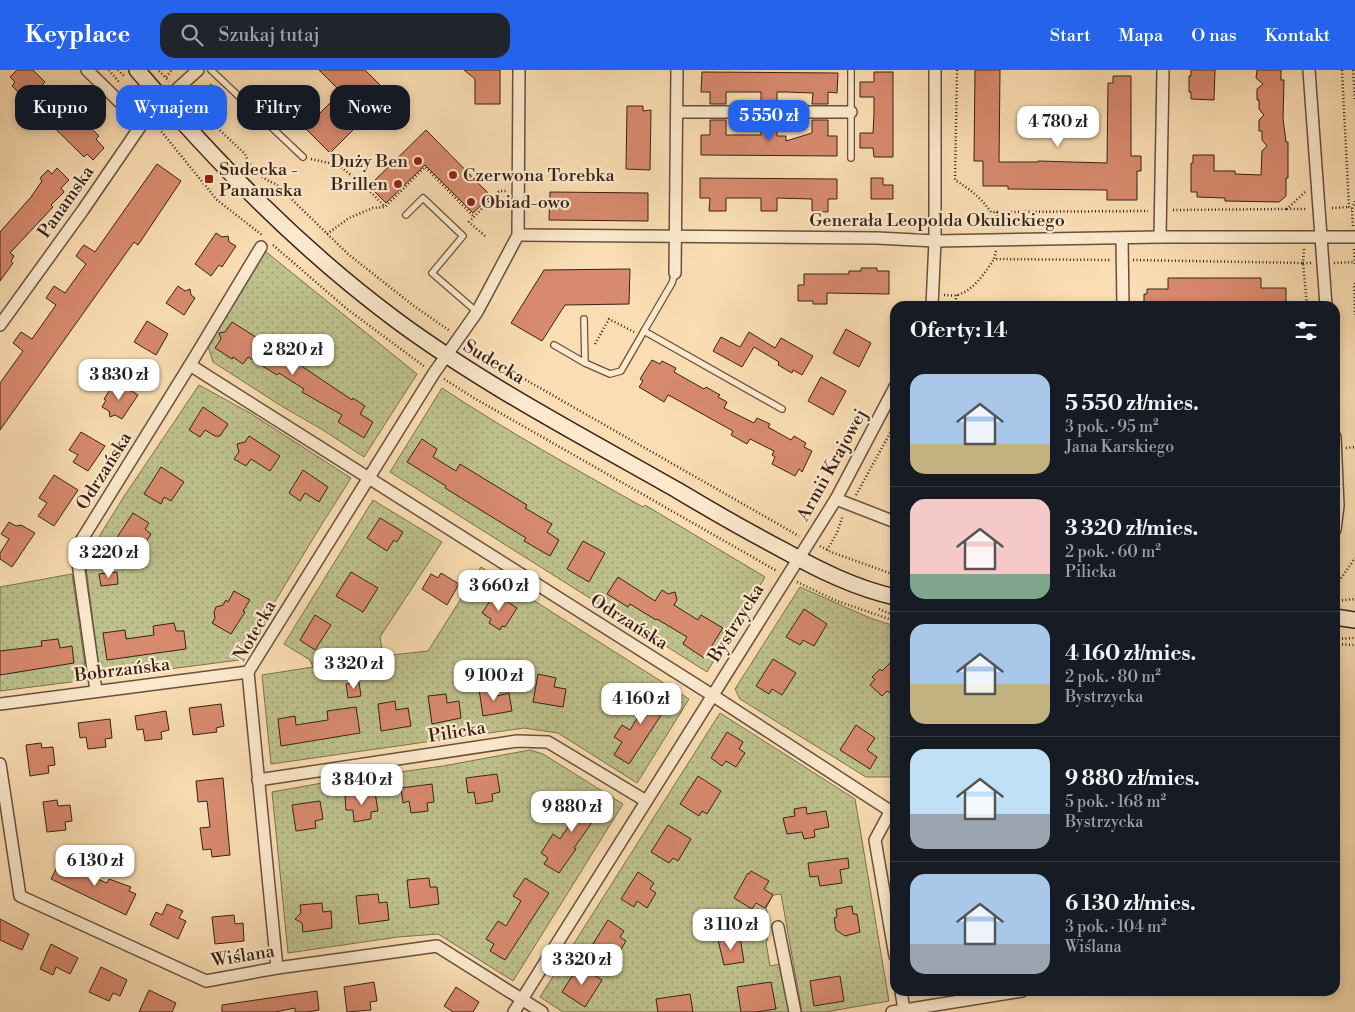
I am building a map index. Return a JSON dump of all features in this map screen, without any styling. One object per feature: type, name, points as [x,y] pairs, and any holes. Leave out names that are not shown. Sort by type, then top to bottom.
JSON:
[{"type":"street","points":[[87,70],[116,98]]},
{"type":"street","name":"Sudecka","points":[[137,70],[150,85]]},
{"type":"street","name":"Panamska","points":[[182,85],[198,70]]},
{"type":"street","points":[[518,235],[519,70]]},
{"type":"street","points":[[675,273],[677,70]]},
{"type":"street","points":[[933,300],[935,70]]},
{"type":"street","points":[[1160,237],[1163,70]]},
{"type":"street","points":[[1309,70],[1326,301]]},
{"type":"street","points":[[677,112],[851,112]]},
{"type":"street","name":"Panamska","points":[[0,325],[138,130]]},
{"type":"street","name":"Sudecka","points":[[190,130],[257,202],[294,235],[343,278],[396,320],[447,356],[515,398],[822,572],[866,590],[890,595]]},
{"type":"street","name":"Generała Leopolda Okulickiego","points":[[518,235],[878,238],[935,241],[1160,237],[1355,237]]},
{"type":"street","name":"Notecka","points":[[277,968],[248,672],[434,373],[477,312],[518,235]]},
{"type":"street","points":[[1122,238],[1127,260],[1123,301]]},
{"type":"street","name":"Odrzańska","points":[[96,691],[76,549],[261,247]]},
{"type":"street","name":"Odrzańska","points":[[190,365],[712,695],[890,812]]},
{"type":"street","name":"Armii Krajowej","points":[[798,558],[836,499],[890,396]]},
{"type":"street","points":[[836,499],[890,520]]},
{"type":"street","name":"Bystrzycka","points":[[514,1012],[798,558]]},
{"type":"street","points":[[1340,618],[1355,620]]},
{"type":"street","name":"Bobrzańska","points":[[0,704],[248,672]]},
{"type":"street","name":"Pilicka","points":[[258,780],[516,741],[548,742],[646,801]]},
{"type":"street","name":"Wiślana","points":[[0,764],[20,896],[206,981],[277,968],[436,946],[542,1012]]},
{"type":"street","points":[[890,816],[875,840],[890,927]]},
{"type":"street","points":[[778,927],[795,1012]]},
{"type":"street","points":[[902,996],[904,1010]]},
{"type":"street","points":[[892,1012],[991,996]]},
{"type":"lane","points":[[211,70],[303,157]]},
{"type":"lane","points":[[851,70],[851,158]]},
{"type":"lane","points":[[406,215],[423,198],[463,236],[432,273],[477,312]]},
{"type":"lane","points":[[554,345],[585,363],[610,374],[621,371],[672,283],[675,273]]},
{"type":"lane","points":[[584,319],[585,363]]},
{"type":"lane","points":[[644,332],[782,409]]},
{"type":"path","points":[[166,78],[172,70]]},
{"type":"path","points":[[957,70],[955,180],[982,199],[991,212],[1287,209]]},
{"type":"path","points":[[1342,70],[1349,207],[1354,209],[1355,201]]},
{"type":"path","points":[[1353,70],[1355,101]]},
{"type":"path","points":[[220,130],[245,154],[248,162],[267,182],[276,184],[327,235],[378,278],[505,368],[809,541],[827,550],[890,574]]},
{"type":"path","points":[[303,157],[338,165],[365,186],[385,206],[373,208],[349,218],[327,235]]},
{"type":"path","points":[[485,236],[469,222],[499,191],[506,191]]},
{"type":"path","points":[[997,212],[997,232]]},
{"type":"path","points":[[933,300],[957,295],[981,279],[994,259],[997,245]]},
{"type":"path","points":[[994,259],[1303,263],[1307,301]]},
{"type":"path","points":[[1127,260],[1132,269]]},
{"type":"path","points":[[1355,284],[1355,315]]},
{"type":"path","points":[[955,301],[957,295]]},
{"type":"path","points":[[585,363],[609,319],[636,333]]},
{"type":"path","points":[[855,498],[890,433]]},
{"type":"path","points":[[1351,448],[1355,447]]},
{"type":"path","points":[[827,550],[847,510]]},
{"type":"path","points":[[1340,580],[1355,558]]},
{"type":"path","points":[[1340,600],[1355,599]]},
{"type":"path","points":[[1340,639],[1355,638]]},
{"type":"path","points":[[1340,644],[1355,645]]},
{"type":"green space","points":[[265,251],[417,374],[364,457],[213,362],[207,343]]},
{"type":"green space","points":[[199,385],[250,413],[351,478],[239,660],[100,678],[85,559],[125,495]]},
{"type":"green space","points":[[442,388],[541,449],[643,507],[645,505],[765,577],[707,672],[390,472]]},
{"type":"green space","points":[[373,500],[442,542],[380,637],[383,656],[428,651],[481,567],[689,699],[637,783],[558,733],[524,728],[271,764],[262,675],[313,667],[310,660],[284,644]]},
{"type":"green space","points":[[72,574],[87,680],[0,691],[0,587]]},
{"type":"green space","points":[[800,587],[870,618],[890,624],[890,777],[866,777],[740,699],[735,689]]},
{"type":"green space","points":[[720,713],[855,799],[889,1001],[825,1012],[802,1012],[781,894],[773,895],[766,908],[770,921],[759,931],[768,939],[766,942],[770,966],[781,964],[789,1012],[563,1012],[540,997]]},
{"type":"green space","points":[[530,750],[543,754],[623,804],[513,981],[438,934],[398,937],[288,953],[272,792],[443,766]]},
{"type":"building","points":[[17,70],[33,70],[45,82],[42,85],[15,85],[15,89],[12,86],[15,82],[10,77]]},
{"type":"building","points":[[319,70],[365,70],[380,85],[334,85]]},
{"type":"building","points":[[464,70],[500,70],[500,104],[475,104],[475,79]]},
{"type":"building","points":[[975,70],[1000,70],[999,162],[1107,163],[1108,83],[1113,83],[1113,76],[1131,76],[1131,156],[1141,156],[1141,171],[1137,171],[1137,200],[1107,200],[1107,190],[1008,189],[1008,186],[983,186],[983,161],[974,161]]},
{"type":"building","points":[[1191,70],[1215,70],[1214,100],[1191,99],[1189,76],[1191,76]]},
{"type":"building","points":[[1257,70],[1281,70],[1281,80],[1284,80],[1283,119],[1286,142],[1288,142],[1286,196],[1279,202],[1225,201],[1225,198],[1197,197],[1197,192],[1191,192],[1191,163],[1193,163],[1193,155],[1214,155],[1214,171],[1235,171],[1235,174],[1261,175],[1262,151],[1267,146],[1262,140],[1262,131],[1259,131],[1259,120],[1264,115],[1259,109],[1257,89],[1263,84],[1256,78]]},
{"type":"building","points":[[702,72],[838,73],[837,93],[828,92],[828,104],[812,104],[813,93],[777,92],[777,104],[761,104],[761,92],[726,92],[726,104],[710,104],[710,92],[701,92]]},
{"type":"building","points":[[874,72],[893,72],[893,157],[874,157],[873,148],[860,148],[860,133],[873,133],[874,97],[860,97],[860,82],[874,82]]},
{"type":"building","points":[[330,103],[330,130],[353,130],[330,153],[307,130],[320,130],[320,113]]},
{"type":"building","points":[[627,106],[643,106],[643,111],[651,110],[650,170],[626,169]]},
{"type":"building","points":[[710,120],[726,120],[726,135],[761,135],[761,120],[777,120],[777,136],[786,136],[786,141],[812,133],[812,120],[828,120],[828,136],[837,136],[837,156],[701,155],[701,135],[710,135]]},
{"type":"building","points":[[57,130],[93,130],[99,136],[96,139],[104,148],[93,160],[87,154],[84,157]]},
{"type":"building","name":"Czerwona Torebka","points":[[426,130],[491,196],[473,213],[425,165],[386,203],[369,186]]},
{"type":"building","points":[[157,164],[181,181],[138,245],[134,242],[0,430],[0,383],[23,351],[13,343],[21,332],[32,339],[56,305],[46,298],[54,286],[65,293],[86,264],[76,256],[80,250],[84,245],[95,252]]},
{"type":"building","points":[[57,168],[69,180],[61,188],[64,192],[51,205],[53,207],[10,253],[14,256],[11,261],[13,263],[0,281],[0,232],[31,197],[42,181],[40,178],[48,170],[52,174]]},
{"type":"building","points":[[700,178],[837,179],[837,199],[828,199],[828,212],[812,211],[812,199],[777,198],[777,211],[761,211],[761,198],[726,198],[726,211],[709,211],[710,198],[700,198]]},
{"type":"building","points":[[871,178],[883,178],[883,185],[893,185],[893,199],[871,199]]},
{"type":"building","points":[[550,192],[648,193],[648,221],[549,220]]},
{"type":"building","points":[[216,233],[222,237],[228,236],[229,242],[236,246],[222,267],[219,265],[211,276],[195,264]]},
{"type":"building","points":[[861,268],[877,268],[877,271],[889,271],[889,294],[827,293],[827,304],[813,304],[813,301],[798,301],[798,285],[804,285],[804,274],[849,274],[849,271],[861,271]]},
{"type":"building","points":[[630,269],[629,304],[565,305],[542,341],[511,323],[544,270]]},
{"type":"building","points":[[1168,278],[1261,278],[1261,288],[1286,288],[1286,301],[1144,301],[1144,294],[1147,294],[1147,289],[1168,289]]},
{"type":"building","points":[[178,286],[185,291],[190,289],[191,295],[195,298],[184,315],[166,303]]},
{"type":"building","points":[[147,321],[168,334],[156,355],[134,342]]},
{"type":"building","points":[[232,322],[352,400],[353,398],[365,406],[360,414],[373,422],[364,438],[338,422],[342,415],[302,392],[304,389],[279,373],[277,375],[248,357],[243,364],[215,348],[221,339],[219,333],[225,332]]},
{"type":"building","points":[[846,329],[871,343],[859,367],[833,353]]},
{"type":"building","points":[[749,332],[775,348],[781,338],[813,356],[802,375],[793,370],[792,373],[778,365],[779,362],[754,347],[742,367],[713,351],[721,337],[740,347]]},
{"type":"building","points":[[652,360],[660,364],[662,361],[676,368],[674,372],[704,389],[706,387],[720,395],[718,397],[727,402],[724,408],[754,423],[757,418],[770,424],[768,427],[791,440],[794,436],[806,443],[804,447],[812,451],[802,472],[799,469],[795,476],[772,464],[775,457],[772,455],[774,451],[750,439],[747,444],[731,435],[733,431],[672,397],[668,395],[664,402],[639,387],[643,381],[640,379]]},
{"type":"building","points":[[821,377],[846,391],[833,415],[808,401]]},
{"type":"building","points":[[117,382],[138,395],[122,419],[115,415],[110,417],[109,411],[102,407],[106,400],[104,399]]},
{"type":"building","points":[[203,407],[228,424],[220,436],[215,436],[205,430],[200,437],[189,430]]},
{"type":"building","points":[[81,432],[105,446],[88,471],[73,462],[78,455],[69,450]]},
{"type":"building","points":[[249,436],[280,456],[270,471],[251,459],[246,466],[234,459],[239,452],[237,444],[245,442]]},
{"type":"building","points":[[422,439],[437,449],[433,457],[456,471],[460,464],[527,505],[525,508],[552,524],[547,532],[559,540],[550,556],[524,541],[526,538],[407,462]]},
{"type":"building","points":[[161,467],[184,482],[171,501],[164,497],[161,504],[144,494]]},
{"type":"building","points":[[303,470],[328,487],[319,502],[305,493],[300,501],[289,493]]},
{"type":"building","points":[[54,475],[78,490],[54,526],[38,516],[47,503],[39,498]]},
{"type":"building","points":[[133,513],[149,523],[145,529],[151,534],[142,548],[132,542],[128,547],[116,539]]},
{"type":"building","points":[[380,518],[403,532],[397,542],[394,540],[387,551],[367,538]]},
{"type":"building","points":[[9,522],[16,526],[21,525],[35,533],[12,567],[0,559],[0,553],[9,539],[1,534]]},
{"type":"building","points":[[583,541],[605,553],[589,582],[567,569]]},
{"type":"building","points":[[117,572],[118,584],[101,586],[99,574]]},
{"type":"building","points":[[351,572],[378,588],[363,612],[336,596]]},
{"type":"building","points":[[441,573],[459,584],[447,605],[422,589],[431,574],[438,578]]},
{"type":"building","points":[[618,577],[655,601],[662,590],[668,594],[675,592],[677,600],[674,605],[698,620],[701,615],[723,628],[704,658],[683,644],[687,637],[630,604],[628,607],[607,594]]},
{"type":"building","points":[[234,591],[250,600],[231,634],[212,623],[215,618],[214,612],[216,607],[223,605],[226,600],[228,602]]},
{"type":"building","points":[[497,595],[517,608],[505,627],[502,626],[500,630],[489,623],[491,619],[482,613],[492,598],[494,599]]},
{"type":"building","points":[[804,609],[827,624],[814,646],[803,640],[800,645],[786,637]]},
{"type":"building","points":[[315,615],[331,625],[315,650],[300,640]]},
{"type":"building","points":[[174,623],[176,631],[184,631],[186,649],[107,660],[103,633],[125,630],[126,639],[154,635],[153,626]]},
{"type":"building","points":[[58,639],[60,648],[72,646],[74,663],[0,675],[0,651],[42,646],[41,641]]},
{"type":"building","points":[[773,659],[796,673],[782,695],[772,689],[769,694],[756,686]]},
{"type":"building","points":[[890,663],[890,693],[887,691],[882,696],[870,685],[875,679],[872,677],[880,669],[882,671]]},
{"type":"building","points":[[538,674],[556,678],[554,687],[566,689],[563,707],[533,702]]},
{"type":"building","points":[[359,682],[361,696],[348,698],[346,684]]},
{"type":"building","points":[[648,685],[671,700],[629,764],[614,755],[622,742],[614,737],[622,725],[630,730],[647,702],[640,697]]},
{"type":"building","points":[[496,686],[497,696],[509,693],[512,711],[483,716],[479,689]]},
{"type":"building","points":[[446,694],[447,703],[459,701],[461,718],[432,724],[428,696]]},
{"type":"building","points":[[395,701],[396,710],[408,708],[411,726],[381,731],[378,704]]},
{"type":"building","points":[[221,704],[224,726],[216,728],[217,732],[193,735],[189,708]]},
{"type":"building","points":[[356,707],[360,733],[281,746],[278,719],[295,716],[296,725],[328,720],[327,711]]},
{"type":"building","points":[[166,711],[169,730],[161,732],[162,739],[145,741],[143,729],[137,730],[135,716]]},
{"type":"building","points":[[110,719],[112,738],[105,739],[106,747],[88,749],[86,737],[80,738],[78,723]]},
{"type":"building","points":[[856,725],[875,738],[867,750],[877,757],[870,769],[840,750]]},
{"type":"building","points":[[727,732],[743,742],[739,749],[745,753],[736,767],[726,761],[722,766],[711,758]]},
{"type":"building","points":[[41,743],[42,748],[53,747],[55,765],[48,766],[49,773],[30,776],[26,745]]},
{"type":"building","points":[[497,774],[500,792],[492,794],[493,801],[476,804],[474,792],[468,793],[466,778]]},
{"type":"building","points":[[698,776],[721,791],[707,814],[702,811],[699,816],[680,804]]},
{"type":"building","points":[[223,778],[230,855],[212,857],[211,849],[203,850],[200,828],[210,827],[207,801],[198,802],[196,781]]},
{"type":"building","points":[[432,784],[434,802],[427,803],[428,811],[411,813],[409,801],[403,803],[401,788]]},
{"type":"building","points":[[375,792],[378,811],[371,812],[371,819],[354,822],[353,810],[346,810],[345,796]]},
{"type":"building","points":[[579,792],[586,796],[591,795],[603,807],[559,873],[544,864],[548,858],[541,853],[553,834],[560,839],[579,810],[572,805]]},
{"type":"building","points":[[57,800],[58,806],[70,805],[72,821],[65,822],[66,830],[47,832],[43,802]]},
{"type":"building","points":[[320,801],[323,819],[315,821],[316,828],[296,831],[292,805]]},
{"type":"building","points":[[806,807],[807,814],[826,811],[829,827],[814,830],[815,837],[804,839],[802,832],[787,834],[783,818],[795,816],[794,809]]},
{"type":"building","points":[[668,825],[691,839],[678,861],[673,858],[669,863],[651,852]]},
{"type":"building","points":[[68,858],[83,865],[80,872],[107,883],[109,879],[131,887],[129,891],[136,894],[126,915],[51,879],[57,867],[63,869]]},
{"type":"building","points":[[848,858],[849,868],[840,870],[842,883],[820,886],[818,876],[810,877],[808,863]]},
{"type":"building","points":[[751,871],[769,881],[764,889],[773,895],[765,908],[756,903],[752,909],[734,898]]},
{"type":"building","points":[[638,872],[654,883],[650,889],[656,893],[647,908],[637,901],[634,907],[621,899]]},
{"type":"building","points":[[429,878],[430,887],[437,887],[439,904],[410,908],[407,880]]},
{"type":"building","points":[[525,878],[549,893],[505,960],[490,951],[494,944],[486,939],[498,921],[506,926],[521,901],[513,896]]},
{"type":"building","points":[[378,894],[379,903],[387,902],[389,920],[359,924],[356,896]]},
{"type":"building","points":[[322,903],[323,912],[331,911],[332,928],[303,932],[302,923],[295,919],[301,913],[300,905]]},
{"type":"building","points":[[167,904],[183,911],[179,918],[186,921],[178,939],[150,925],[156,912],[162,915]]},
{"type":"building","points":[[852,906],[853,914],[857,914],[860,932],[845,936],[836,930],[834,918],[837,917],[836,909]]},
{"type":"building","points":[[234,915],[235,924],[243,923],[244,941],[215,944],[212,917]]},
{"type":"building","points":[[0,919],[29,934],[22,950],[0,940]]},
{"type":"building","points":[[608,920],[624,931],[620,937],[626,941],[617,956],[606,949],[603,954],[591,947]]},
{"type":"building","points":[[740,937],[744,962],[724,965],[718,940]]},
{"type":"building","points":[[51,944],[78,958],[70,974],[56,967],[53,975],[40,969]]},
{"type":"building","points":[[579,965],[602,980],[585,1007],[562,992]]},
{"type":"building","points":[[101,967],[127,980],[120,996],[113,993],[109,1001],[89,992]]},
{"type":"building","points":[[840,976],[844,1001],[814,1006],[810,981]]},
{"type":"building","points":[[374,982],[377,1001],[370,1002],[371,1010],[347,1012],[344,987]]},
{"type":"building","points":[[771,982],[776,1009],[741,1012],[737,987]]},
{"type":"building","points":[[456,987],[479,1002],[473,1012],[453,1012],[444,1006]]},
{"type":"building","points":[[149,990],[176,1003],[172,1012],[139,1012]]},
{"type":"building","points":[[317,991],[319,1010],[295,1012],[295,1008],[275,1012],[222,1012],[222,1005]]},
{"type":"building","points":[[690,994],[693,1012],[658,1012],[656,999]]},
{"type":"place","name":"Duży Ben","points":[[418,161]]},
{"type":"place","name":"Czerwona Torebka","points":[[453,175]]},
{"type":"place","name":"Sudecka - Panamska","points":[[209,179]]},
{"type":"place","name":"Brillen","points":[[398,184]]},
{"type":"place","name":"Obiad-owo","points":[[471,202]]}]
